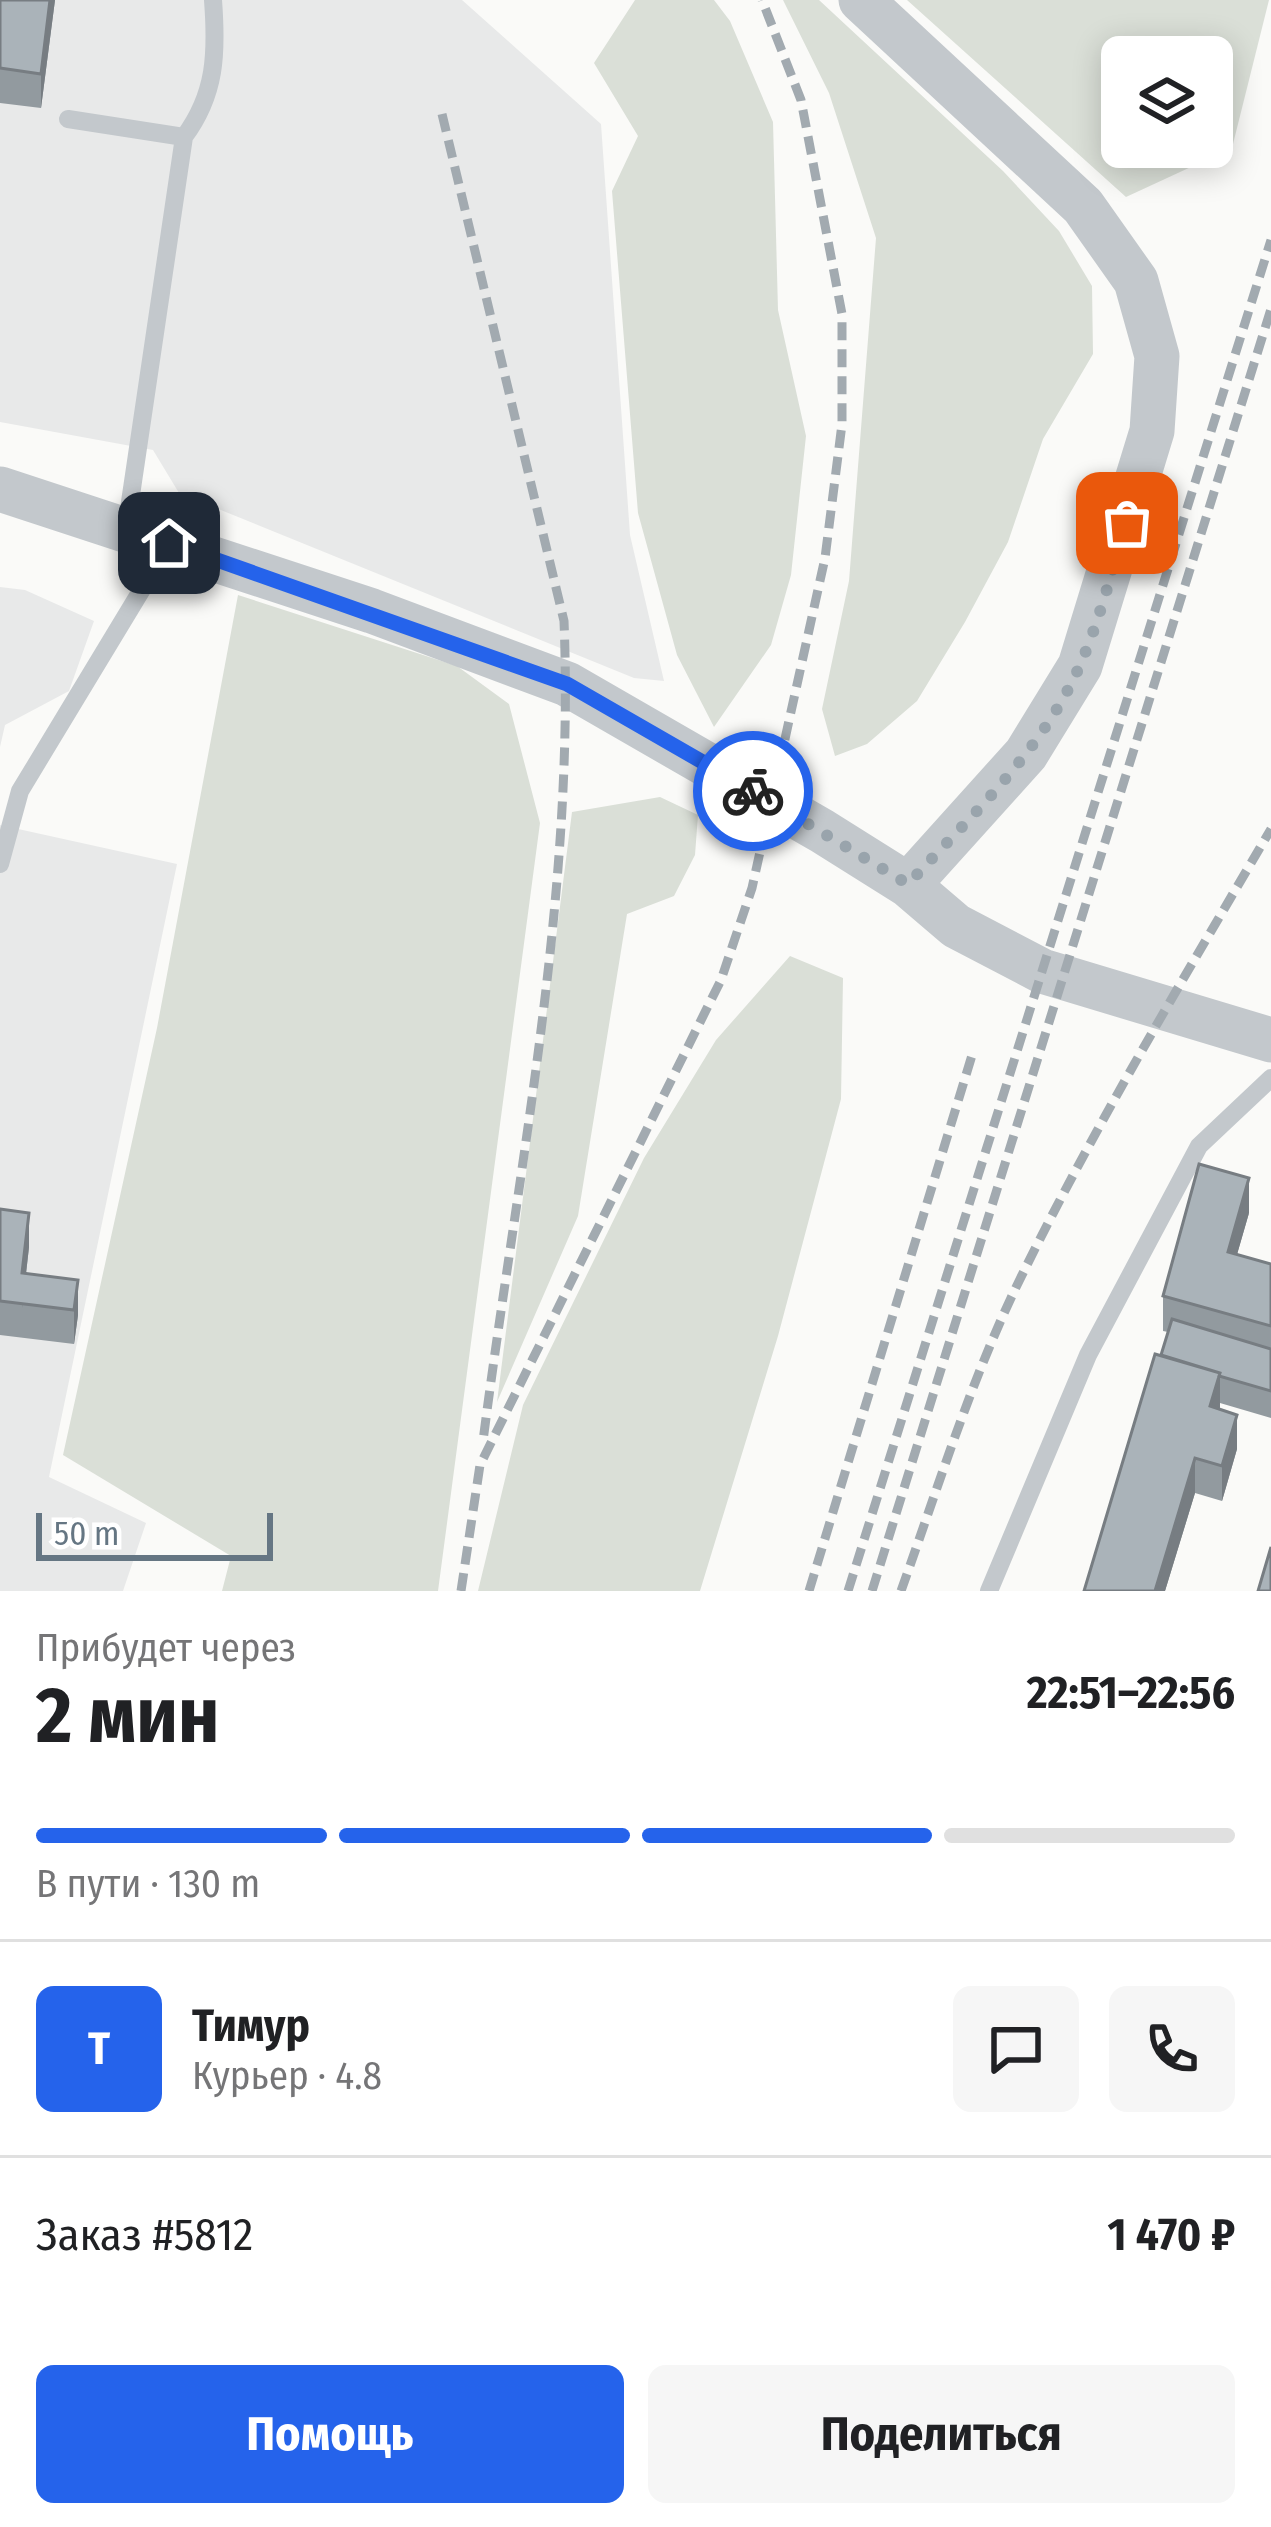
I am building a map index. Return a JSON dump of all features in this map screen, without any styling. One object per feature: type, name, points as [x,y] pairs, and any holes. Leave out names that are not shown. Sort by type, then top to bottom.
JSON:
[{"type":"street","points":[[861,0],[1083,206],[1136,280],[1157,356],[1152,430],[1080,666],[1026,754],[908,884]]},
{"type":"street","points":[[0,489],[169,543],[567,684],[908,884],[956,926],[1061,980],[1271,1040]]},
{"type":"lane","points":[[126,529],[184,137],[207,107],[216,38],[213,0]]},
{"type":"lane","points":[[68,118],[184,137]]},
{"type":"lane","points":[[0,864],[20,790],[169,543]]},
{"type":"lane","points":[[984,1587],[1088,1355],[1199,1146],[1271,1078]]},
{"type":"shaded area","points":[[0,0],[462,0],[601,124],[630,535],[664,681],[634,678],[179,493],[153,450],[0,422]]},
{"type":"shaded area","points":[[635,0],[714,0],[730,21],[773,122],[778,310],[806,436],[791,575],[771,645],[714,727],[677,655],[638,513],[612,191],[638,136],[594,63]]},
{"type":"shaded area","points":[[783,0],[819,0],[1003,171],[1059,231],[1092,286],[1093,354],[1043,439],[1008,542],[965,622],[917,701],[867,744],[835,756],[822,709],[849,581],[876,238],[829,93]]},
{"type":"shaded area","points":[[907,0],[1269,0],[1233,144],[1233,36],[1101,36],[1101,168],[1189,168],[1126,197]]},
{"type":"shaded area","points":[[0,587],[25,590],[94,621],[69,691],[5,725],[0,747]]},
{"type":"shaded area","points":[[238,595],[457,666],[509,704],[540,823],[438,1591],[222,1591],[231,1556],[63,1455],[157,1028]]},
{"type":"shaded area","points":[[660,797],[698,815],[695,855],[674,896],[627,914],[578,1216],[497,1402],[572,812]]},
{"type":"shaded area","points":[[0,825],[177,864],[49,1477],[146,1523],[123,1591],[0,1591]]},
{"type":"shaded area","points":[[790,956],[843,978],[841,1099],[778,1336],[700,1591],[478,1591],[523,1405],[644,1158],[716,1040]]},
{"type":"building","points":[[0,0],[50,0],[41,74],[0,68]]},
{"type":"building","points":[[1199,1164],[1249,1178],[1228,1252],[1271,1264],[1271,1326],[1163,1296]]},
{"type":"building","points":[[0,1209],[29,1213],[22,1273],[78,1280],[74,1310],[0,1301]]},
{"type":"building","points":[[1172,1319],[1271,1349],[1271,1391],[1161,1355]]},
{"type":"building","points":[[1155,1354],[1220,1373],[1210,1406],[1237,1415],[1222,1466],[1195,1458],[1155,1591],[1084,1591]]},
{"type":"building","points":[[1271,1547],[1271,1591],[1258,1591]]},
{"type":"railway","points":[[461,1591],[480,1465],[721,980],[752,888],[825,558],[842,424],[842,314],[801,100],[762,0]]},
{"type":"railway","points":[[442,114],[564,621],[565,724],[552,930],[483,1441]]},
{"type":"railway","points":[[848,1591],[1271,240]]},
{"type":"railway","points":[[872,1591],[1271,309]]},
{"type":"railway","points":[[901,1591],[972,1391],[1022,1275],[1111,1105],[1271,829]]},
{"type":"railway","points":[[809,1591],[973,1052]]},
{"type":"way so far","points":[[753,791],[908,884],[1026,754],[1062,696],[1080,666],[1127,523]]},
{"type":"route","points":[[169,543],[372,611],[567,684],[753,791]]}]
